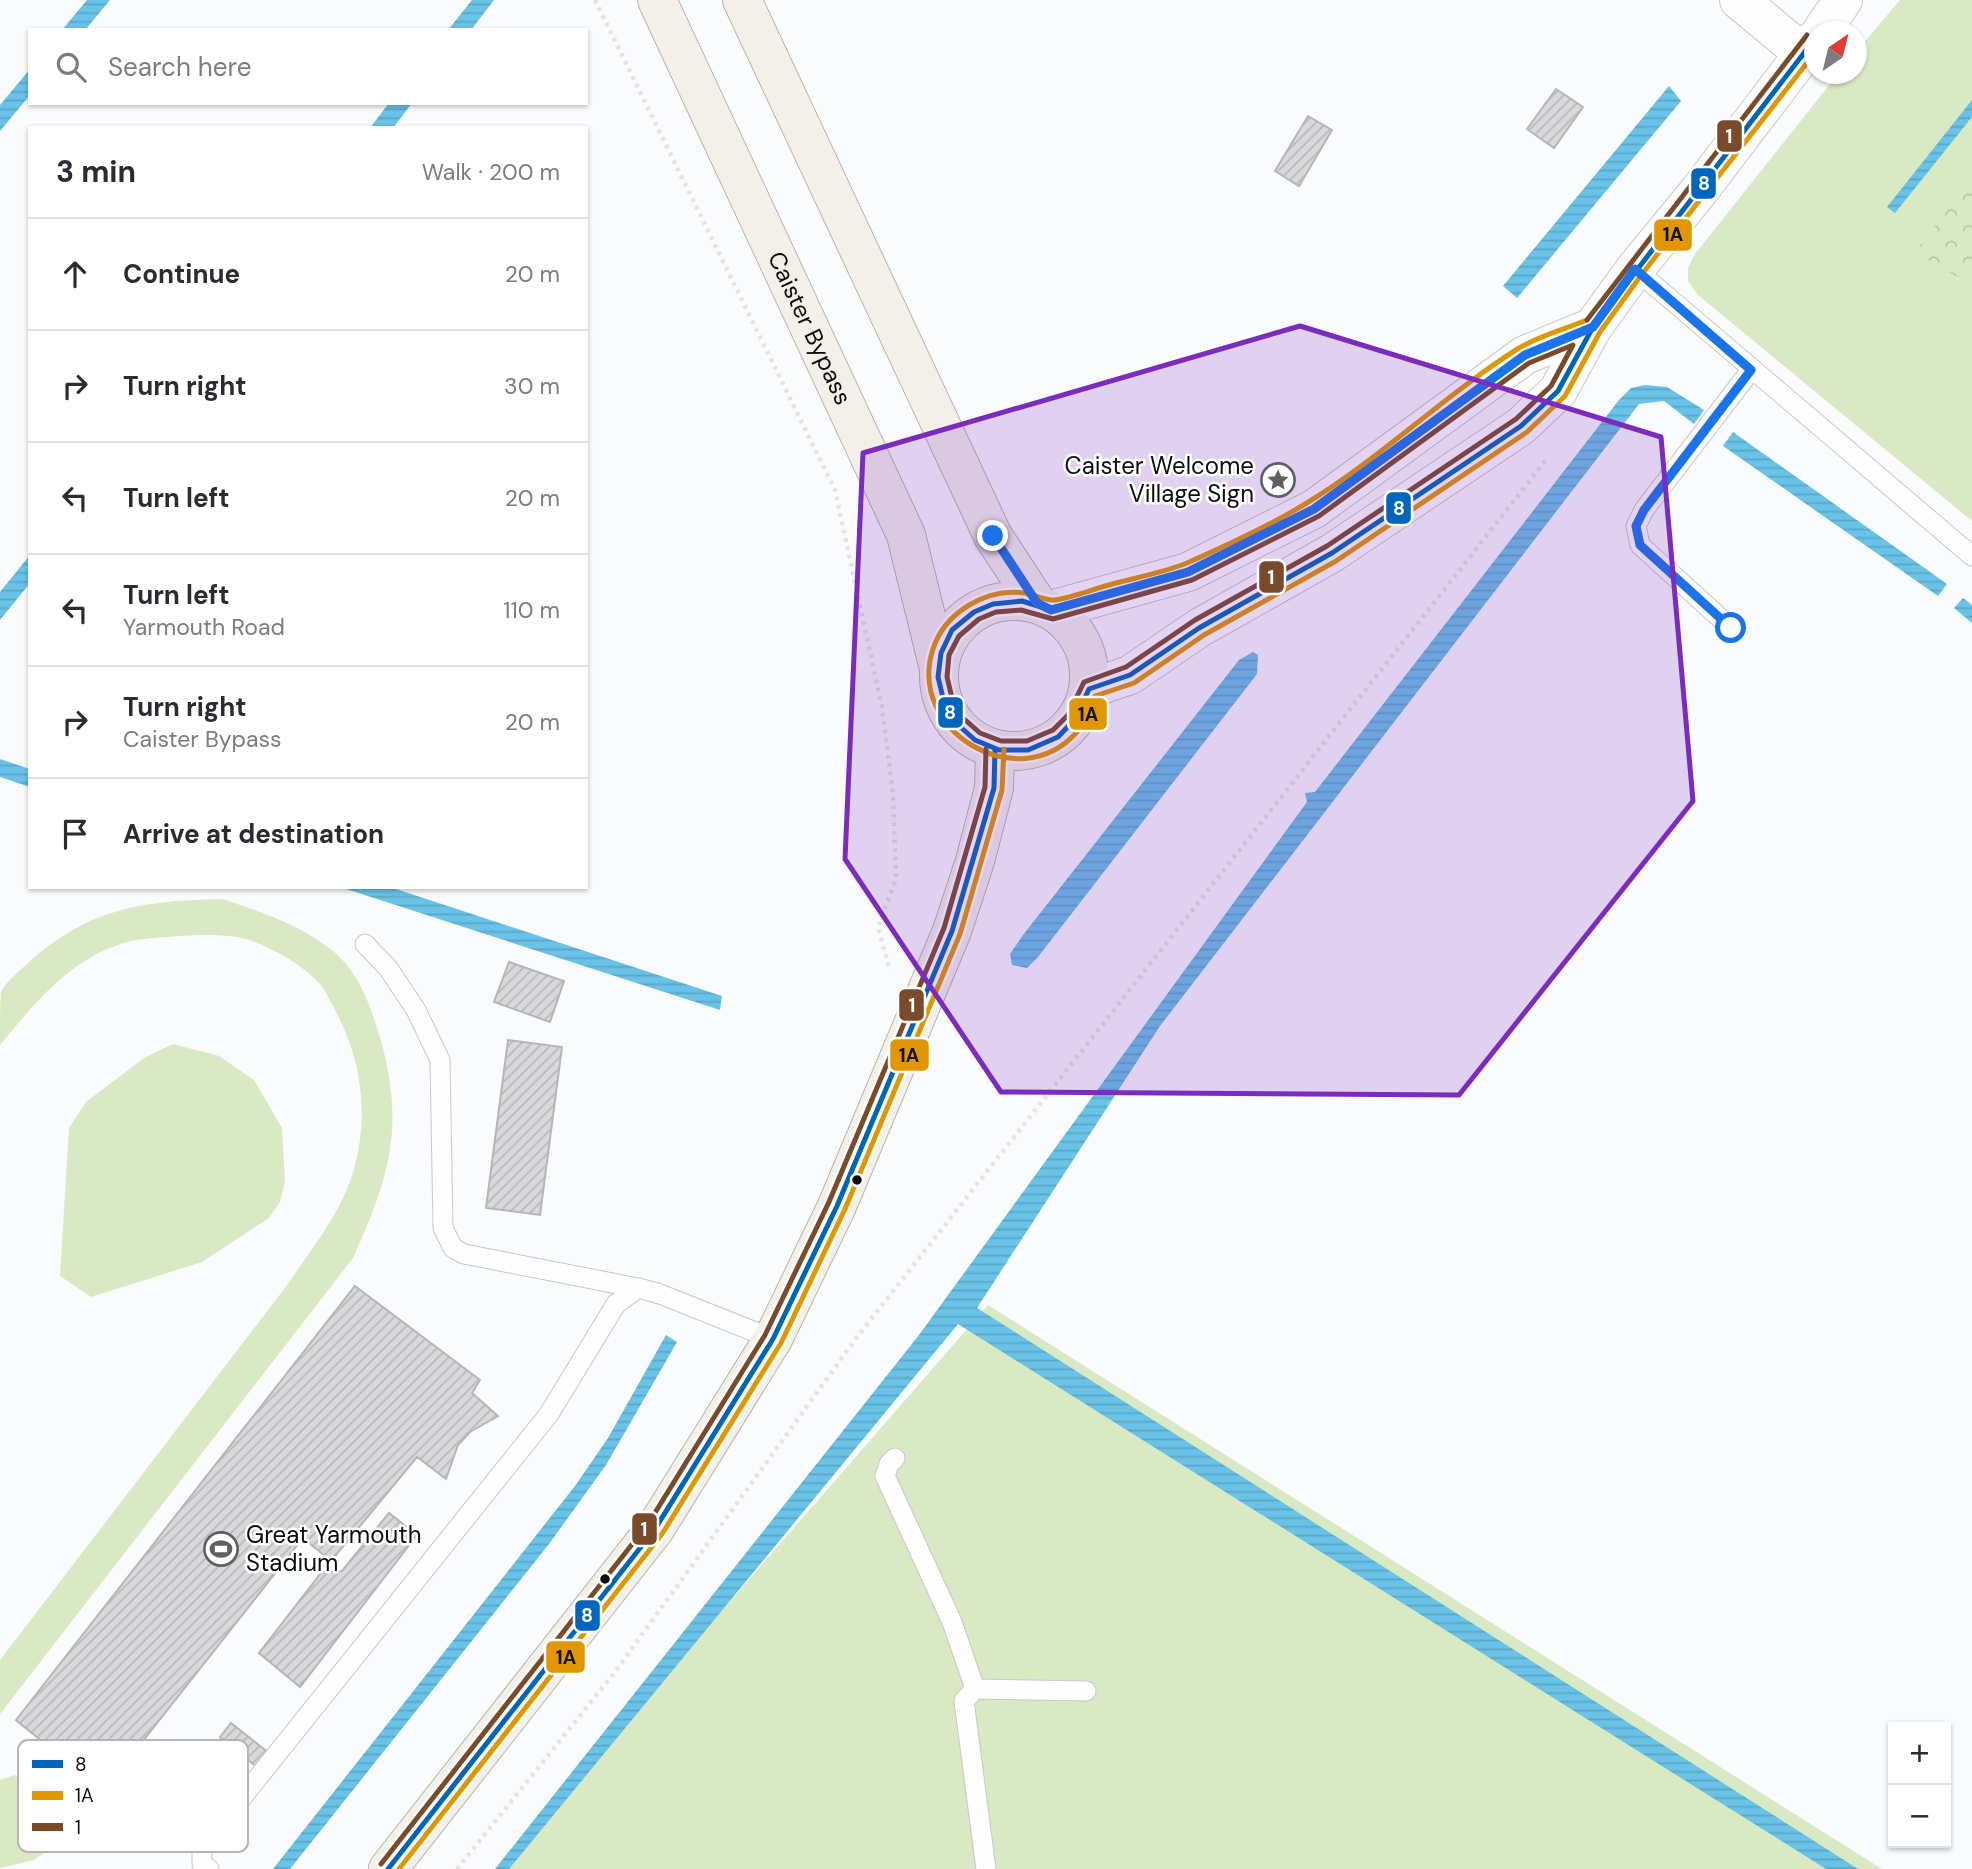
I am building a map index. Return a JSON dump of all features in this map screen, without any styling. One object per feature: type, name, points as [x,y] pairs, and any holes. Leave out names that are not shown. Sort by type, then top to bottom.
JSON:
[{"type":"main road","name":"Caister Bypass","points":[[657,0],[906,535],[938,665]]},
{"type":"main road","points":[[743,0],[993,536],[1044,607]]},
{"type":"main road","points":[[1010,600],[1044,607],[1066,621],[1083,643],[1090,670],[1089,689],[1074,723],[1058,738],[1042,747],[1016,752],[995,749],[971,739],[956,726],[943,705],[938,665],[942,650],[954,628],[965,617],[990,604],[1010,600]]},
{"type":"main road","points":[[388,1869],[655,1529],[773,1339],[836,1206],[951,931],[975,861],[994,788],[995,749]]},
{"type":"street","points":[[1740,0],[1804,37]]},
{"type":"street","points":[[1828,21],[1843,0]]},
{"type":"street","points":[[1089,689],[1130,675],[1199,628],[1332,553],[1521,426],[1558,391],[1593,327],[1635,269],[1804,53]]},
{"type":"street","points":[[1044,607],[1188,572],[1314,509],[1525,355],[1593,327]]},
{"type":"lane","points":[[1635,269],[1972,556]]},
{"type":"lane","points":[[1731,628],[1640,545],[1636,526],[1644,510],[1751,370]]},
{"type":"lane","points":[[365,944],[388,968],[416,1010],[440,1060],[443,1228],[453,1248],[464,1254],[660,1294],[773,1339]]},
{"type":"lane","points":[[248,1790],[549,1414],[616,1304],[638,1289]]},
{"type":"lane","points":[[895,1458],[889,1464],[885,1476],[952,1622],[975,1689]]},
{"type":"lane","points":[[986,1869],[964,1701],[975,1689],[1086,1691]]},
{"type":"path","points":[[595,0],[835,490],[879,695],[893,794],[896,879],[878,927],[891,975]]},
{"type":"path","points":[[457,1869],[615,1672],[857,1337],[1553,451]]},
{"type":"highlighted area","points":[[1300,326],[1661,437],[1693,801],[1459,1095],[1001,1092],[845,859],[863,453]]},
{"type":"green space","points":[[1900,0],[1972,0],[1972,521],[1698,295],[1688,281],[1688,268],[1695,254],[1830,84],[1867,84],[1867,39]]},
{"type":"green space","points":[[1972,177],[1972,286],[1915,252]]},
{"type":"green space","points":[[223,899],[280,920],[308,934],[333,951],[355,977],[377,1028],[391,1091],[391,1145],[385,1172],[353,1258],[0,1714],[0,1660],[288,1284],[334,1215],[354,1169],[359,1149],[362,1108],[357,1068],[344,1029],[324,989],[312,976],[288,958],[252,941],[196,935],[130,941],[115,946],[97,954],[66,975],[38,1001],[0,1045],[1,992],[14,975],[53,943],[97,918],[120,910],[168,902]]},
{"type":"green space","points":[[173,1044],[219,1056],[254,1080],[282,1128],[285,1182],[280,1202],[269,1218],[202,1262],[91,1297],[60,1276],[69,1128],[86,1102],[144,1058]]},
{"type":"green space","points":[[988,1305],[1882,1869],[497,1869]]},
{"type":"green space","points":[[15,1775],[18,1777],[18,1852],[45,1852],[34,1860],[0,1868],[0,1780]]},
{"type":"water","points":[[87,0],[110,0],[87,28],[64,28]]},
{"type":"water","points":[[472,0],[494,0],[473,28],[450,28]]},
{"type":"water","points":[[28,71],[28,97],[0,131],[0,105]]},
{"type":"water","points":[[1669,86],[1681,101],[1517,298],[1503,286]]},
{"type":"water","points":[[1972,100],[1972,117],[1895,213],[1887,207]]},
{"type":"water","points":[[387,105],[410,105],[395,126],[372,126]]},
{"type":"water","points":[[1645,385],[1667,387],[1704,410],[1694,424],[1664,401],[1639,404],[1160,1026],[977,1308],[1858,1869],[1826,1869],[958,1324],[509,1869],[495,1869],[919,1335],[1307,802],[1305,793],[1315,792],[1619,400],[1631,388]]},
{"type":"water","points":[[1733,432],[1947,584],[1938,596],[1723,446]]},
{"type":"water","points":[[28,557],[28,585],[0,620],[0,592]]},
{"type":"water","points":[[1963,598],[1972,605],[1972,623],[1954,608]]},
{"type":"water","points":[[1253,652],[1258,655],[1257,674],[1038,957],[1027,968],[1012,965],[1010,954],[1023,935],[1239,660]]},
{"type":"water","points":[[0,759],[28,768],[28,786],[0,777]]},
{"type":"water","points":[[346,889],[396,889],[722,996],[720,1010]]},
{"type":"water","points":[[666,1335],[677,1342],[606,1465],[549,1544],[290,1869],[273,1869],[575,1486],[608,1438]]},
{"type":"building","points":[[1556,89],[1583,107],[1554,148],[1527,129]]},
{"type":"building","points":[[1308,116],[1332,130],[1299,186],[1275,171]]},
{"type":"building","points":[[509,962],[564,981],[550,1022],[494,1002]]},
{"type":"building","points":[[508,1040],[562,1047],[540,1215],[486,1208]]},
{"type":"building","name":"Great Yarmouth Stadium","points":[[355,1286],[480,1380],[472,1393],[498,1416],[470,1432],[458,1445],[446,1479],[417,1457],[331,1561],[303,1538],[144,1740],[40,1740],[16,1720]]},
{"type":"building","points":[[389,1513],[417,1535],[300,1687],[259,1653],[321,1573],[342,1571]]},
{"type":"building","points":[[231,1723],[269,1753],[258,1768],[248,1760],[248,1740],[224,1740],[220,1737]]},
{"type":"transit line","name":"1","points":[[1587,320],[1804,39]]},
{"type":"transit line","name":"8","points":[[1593,327],[1804,53]]},
{"type":"transit line","name":"1A","points":[[1587,320],[1519,348],[1337,483],[1281,518],[1218,549],[1170,569],[1063,599],[1051,600],[1010,592],[995,594],[969,605],[947,624],[933,649],[929,679],[936,706],[951,728],[973,746],[998,756],[1025,758],[1052,751],[1076,733],[1095,696],[1134,683],[1204,635],[1336,561],[1527,432],[1565,396],[1600,332],[1642,274],[1804,67]]},
{"type":"transit line","name":"8","points":[[1593,327],[1558,391],[1521,426],[1332,553],[1199,628],[1130,675],[1089,689],[1075,719],[1058,737],[1028,750],[999,750],[975,740],[956,723],[944,702],[938,677],[941,653],[952,630],[974,612],[993,604],[1022,601],[1051,610],[1188,572],[1314,509],[1525,355],[1593,327]]},
{"type":"transit line","name":"1","points":[[1573,345],[1551,386],[1516,419],[1327,546],[1195,620],[1126,667],[1084,682],[1068,715],[1053,730],[1027,741],[1001,741],[980,733],[963,718],[952,698],[947,677],[949,655],[959,636],[979,619],[996,612],[1021,610],[1053,619],[1192,580],[1319,516],[1529,363],[1573,345]]},
{"type":"transit line","name":"1","points":[[381,1864],[648,1524],[765,1335],[829,1202],[944,928],[985,787],[986,749]]},
{"type":"transit line","name":"8","points":[[388,1869],[655,1529],[773,1339],[837,1206],[952,931],[994,788],[995,749]]},
{"type":"transit line","name":"1A","points":[[399,1869],[662,1534],[781,1343],[845,1209],[960,934],[1002,790],[1004,749]]},
{"type":"place","name":"Caister Welcome Village Sign","points":[[1278,480]]},
{"type":"place","name":"Great Yarmouth Stadium","points":[[221,1549]]},
{"type":"route","points":[[993,536],[1009,566],[1037,603],[1051,610],[1188,572],[1314,509],[1450,413],[1525,355],[1593,327],[1635,269],[1751,370],[1644,510],[1636,526],[1640,545],[1731,628]]}]
